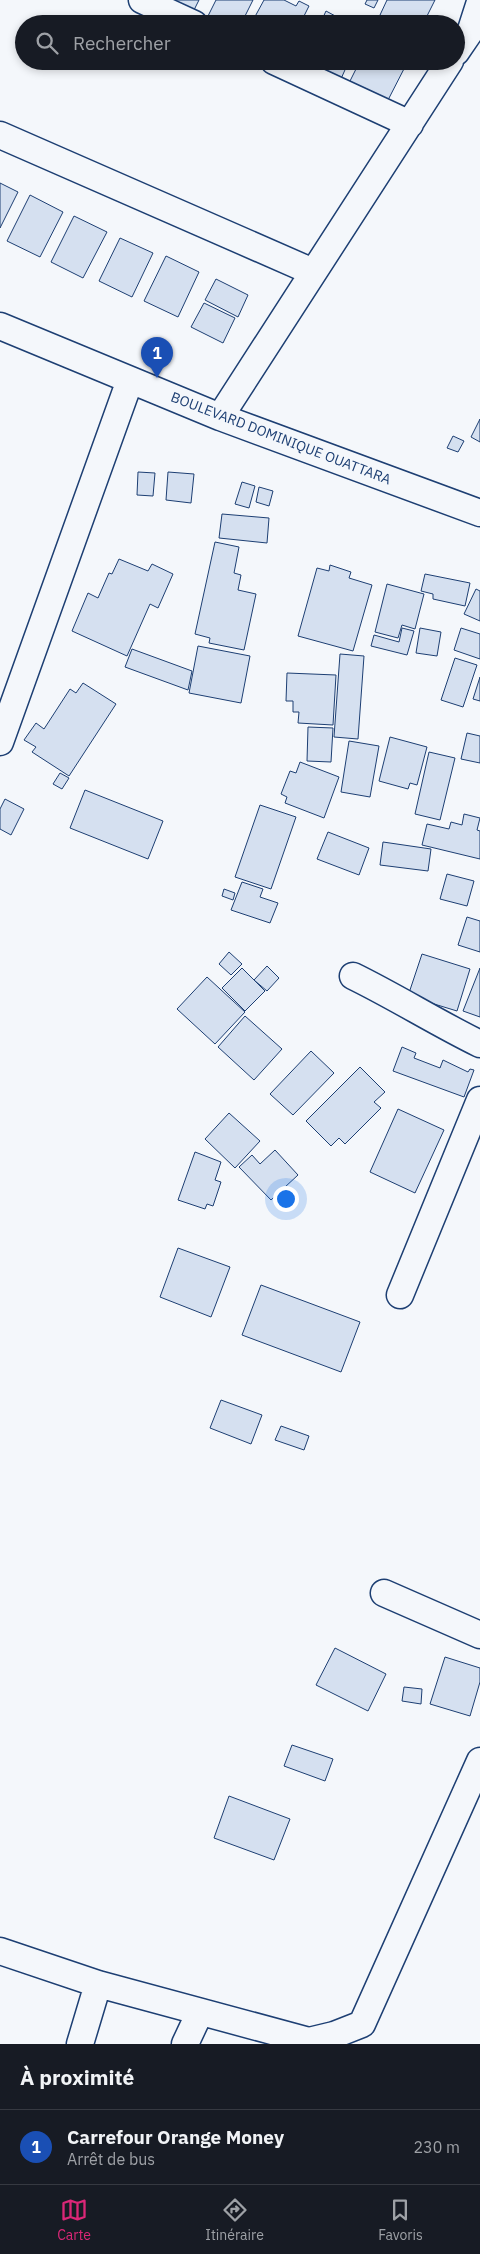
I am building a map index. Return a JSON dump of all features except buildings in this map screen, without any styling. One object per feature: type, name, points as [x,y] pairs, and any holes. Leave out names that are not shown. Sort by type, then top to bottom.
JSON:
[{"type":"street","points":[[142,0],[174,15]]},
{"type":"street","points":[[465,38],[470,30],[480,2]]},
{"type":"street","points":[[293,70],[410,124]]},
{"type":"street","points":[[220,417],[444,70]]},
{"type":"street","points":[[0,136],[313,272]]},
{"type":"street","name":"BOULEVARD DOMINIQUE OUATTARA","points":[[0,326],[220,417],[480,513]]},
{"type":"street","points":[[0,742],[130,380]]},
{"type":"street","points":[[353,976],[392,995],[432,1021],[480,1044]]},
{"type":"street","points":[[400,1295],[480,1100]]},
{"type":"street","points":[[384,1593],[480,1635]]},
{"type":"street","points":[[0,1951],[98,1984],[308,2042],[334,2035],[362,2024],[480,1762]]},
{"type":"street","points":[[80,2044],[98,1984]]},
{"type":"street","points":[[185,2044],[200,2012]]},
{"type":"place","name":"Carrefour Orange Money","points":[[157,378]]}]
